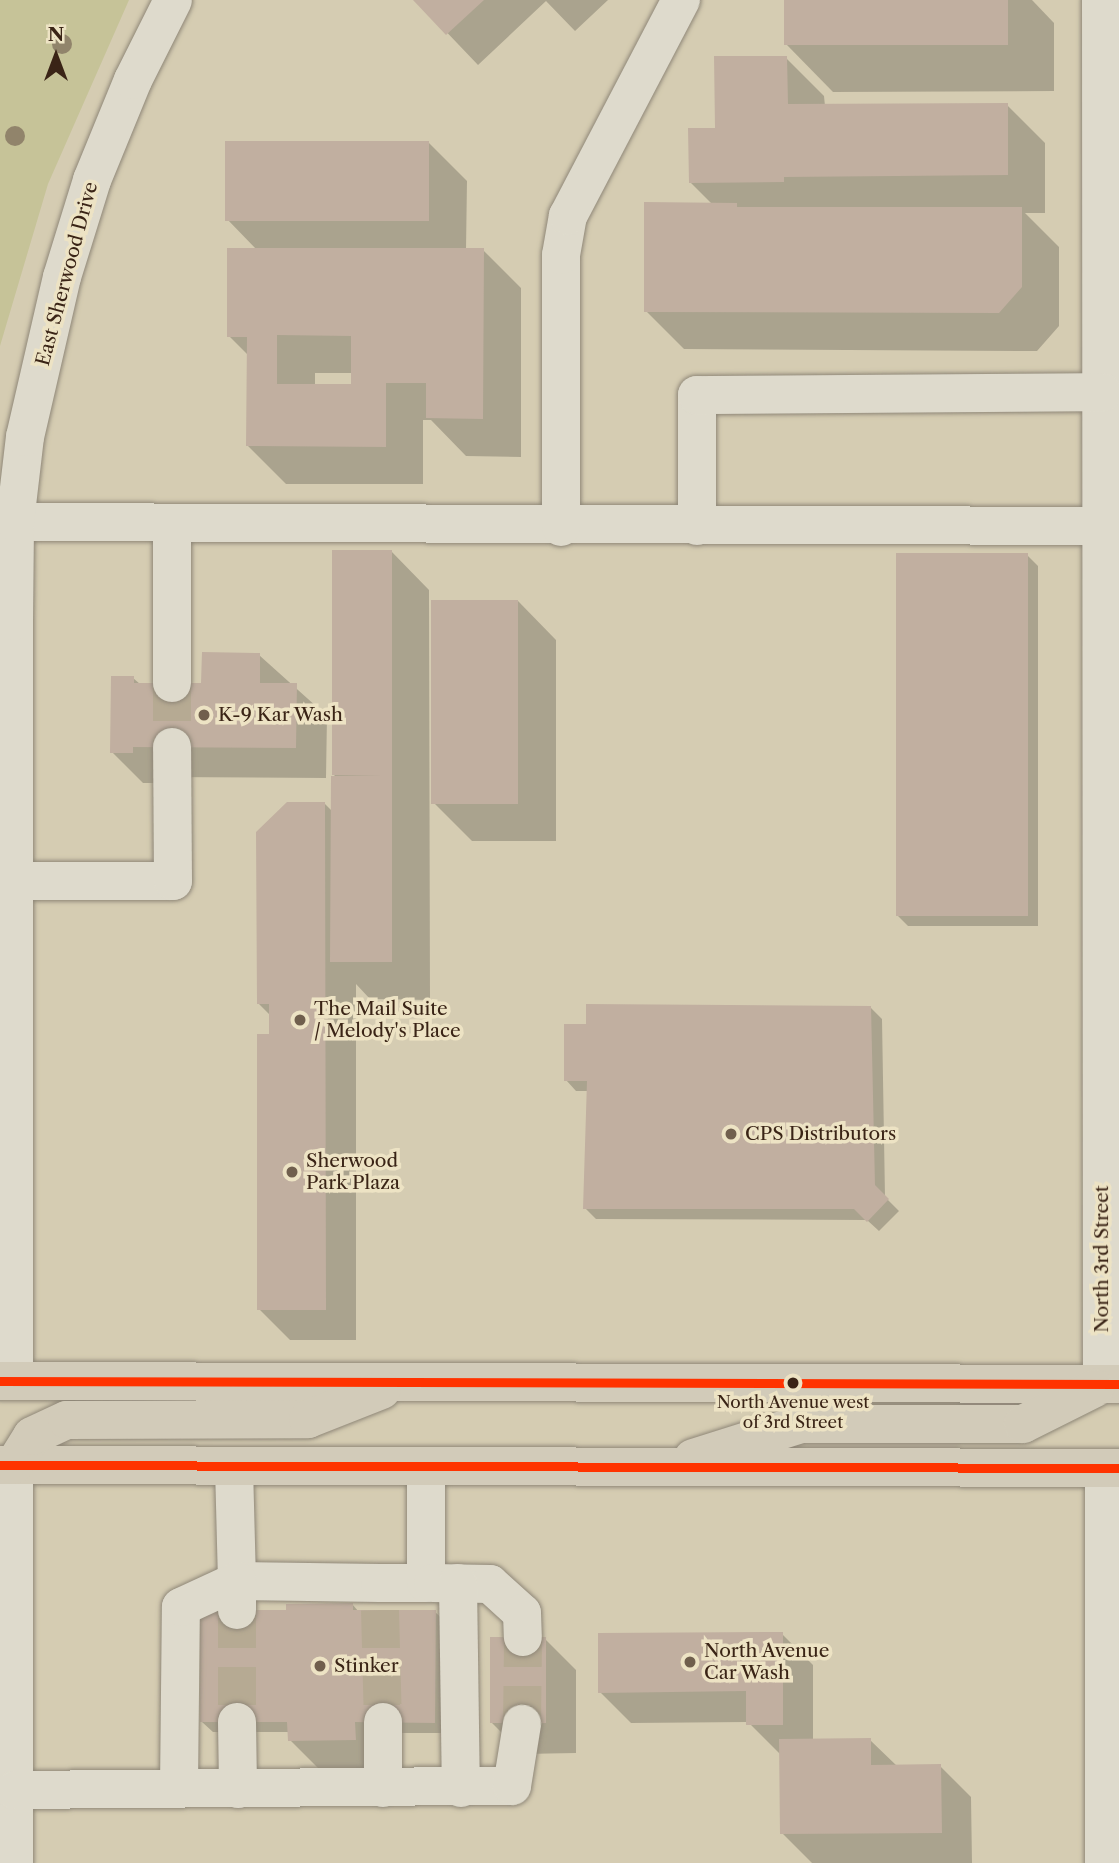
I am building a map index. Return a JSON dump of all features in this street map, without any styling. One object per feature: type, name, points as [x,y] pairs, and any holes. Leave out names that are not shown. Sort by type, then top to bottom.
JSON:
[{"type":"main road","points":[[5,1391],[403,1382],[1110,1384]]},
{"type":"main road","points":[[7,1465],[32,1436],[67,1420],[308,1419],[403,1382]]},
{"type":"main road","points":[[654,1470],[801,1424],[1023,1424],[1110,1384]]},
{"type":"main road","points":[[7,1465],[654,1470],[1114,1464]]},
{"type":"street","name":"East Sherwood Drive","points":[[5,1391],[14,881],[15,522],[12,433],[92,180],[133,80],[173,0]]},
{"type":"street","points":[[561,527],[561,255],[568,216],[681,0]]},
{"type":"street","name":"North 3rd Street","points":[[1101,0],[1111,119],[1103,392],[1111,526],[1110,1384]]},
{"type":"street","points":[[697,526],[697,395],[1103,392]]},
{"type":"street","points":[[15,522],[561,527],[1111,526]]},
{"type":"street","points":[[172,523],[172,683]]},
{"type":"street","points":[[14,881],[173,881],[172,747]]},
{"type":"street","points":[[1104,1863],[1114,1464]]},
{"type":"street","points":[[7,1465],[14,1863]]},
{"type":"street","points":[[234,1467],[237,1595]]},
{"type":"street","points":[[426,1468],[442,1583],[461,1788]]},
{"type":"street","points":[[179,1788],[181,1607],[237,1595],[380,1596],[442,1583],[490,1584],[522,1613],[523,1637]]},
{"type":"street","points":[[237,1722],[238,1789]]},
{"type":"street","points":[[383,1722],[383,1788]]},
{"type":"street","points":[[14,1790],[512,1786],[522,1724]]},
{"type":"shaded area","points":[[0,0],[129,0],[48,184],[0,346]]},
{"type":"building","points":[[413,0],[484,0],[446,35]]},
{"type":"building","points":[[784,0],[1008,0],[1008,45],[784,45]]},
{"type":"building","points":[[714,56],[787,56],[788,104],[1008,103],[1008,175],[784,177],[784,182],[689,183],[688,128],[715,128]]},
{"type":"building","points":[[225,141],[429,141],[429,221],[225,221]]},
{"type":"building","points":[[644,202],[737,203],[737,207],[1022,207],[1022,287],[999,313],[644,312]]},
{"type":"building","points":[[227,248],[484,248],[483,419],[426,418],[426,383],[386,383],[386,447],[246,446],[247,337],[227,337]],"holes":[[[277,335],[351,336],[351,384],[277,384]]]},
{"type":"building","points":[[332,550],[392,550],[392,962],[330,962],[331,776],[382,775],[332,775]]},
{"type":"building","points":[[896,553],[1028,553],[1028,916],[896,916]]},
{"type":"building","points":[[431,600],[518,600],[518,804],[431,804]]},
{"type":"building","name":"K-9 Kar Wash","points":[[202,652],[260,653],[260,683],[297,683],[296,748],[133,747],[133,753],[110,753],[111,676],[134,676],[134,683],[201,683]]},
{"type":"building","name":"Sherwood Park Plaza","points":[[287,802],[325,802],[326,1310],[257,1310],[257,1034],[269,1034],[269,1004],[257,1004],[256,832]]},
{"type":"building","name":"CPS Distributors","points":[[586,1004],[871,1006],[875,1185],[889,1199],[867,1222],[854,1209],[583,1209],[587,1081],[564,1081],[564,1024],[586,1024]]},
{"type":"building","points":[[353,1603],[353,1610],[436,1610],[435,1723],[355,1722],[356,1740],[288,1741],[287,1722],[200,1722],[200,1610],[286,1610],[286,1604]]},
{"type":"building","name":"North Avenue Car Wash","points":[[783,1632],[783,1725],[746,1725],[746,1691],[598,1693],[598,1633]]},
{"type":"building","points":[[490,1637],[546,1637],[546,1723],[490,1723]]},
{"type":"building","points":[[871,1738],[871,1765],[941,1764],[942,1833],[780,1834],[779,1739]]},
{"type":"tunnel","points":[[172,683],[172,747]]},
{"type":"tunnel","points":[[237,1610],[237,1722]]},
{"type":"tunnel","points":[[380,1610],[383,1722]]},
{"type":"tunnel","points":[[522,1724],[523,1637]]},
{"type":"transit line","points":[[0,1381],[1119,1384]]},
{"type":"transit line","points":[[0,1465],[1119,1468]]},
{"type":"place","name":"K-9 Kar Wash","points":[[204,715]]},
{"type":"place","name":"The Mail Suite / Melody's Place","points":[[300,1020]]},
{"type":"place","name":"CPS Distributors","points":[[731,1134]]},
{"type":"place","name":"Sherwood Park Plaza","points":[[292,1172]]},
{"type":"place","name":"North Avenue west of 3rd Street","points":[[793,1383]]},
{"type":"place","name":"North Avenue Car Wash","points":[[690,1662]]},
{"type":"place","name":"Stinker","points":[[320,1666]]}]
